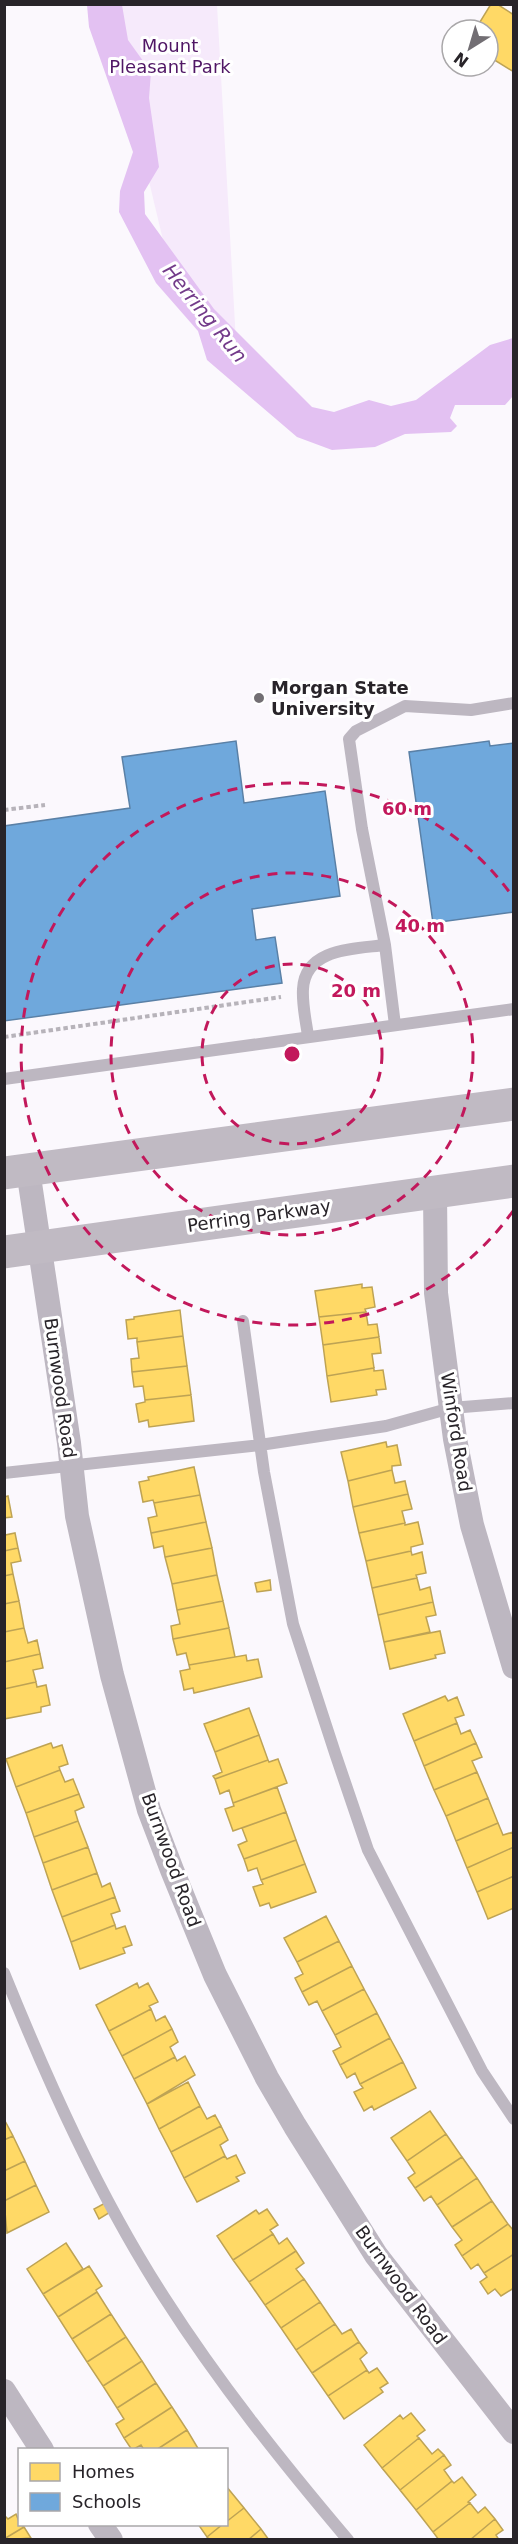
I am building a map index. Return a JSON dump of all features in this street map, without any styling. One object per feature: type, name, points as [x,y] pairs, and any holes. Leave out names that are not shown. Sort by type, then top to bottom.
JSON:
[{"type":"main road","points":[[16,1171],[513,1104]]},
{"type":"main road","name":"Perring Parkway","points":[[4,1252],[513,1181]]},
{"type":"street","name":"Burnwood Road","points":[[16,1171],[40,1247],[77,1516],[109,1664],[149,1809],[215,1975],[267,2078],[376,2255],[513,2432]]},
{"type":"street","name":"Winford Road","points":[[435,1192],[436,1293],[451,1408],[471,1525],[513,1666]]},
{"type":"street","points":[[4,2391],[41,2448]]},
{"type":"street","points":[[101,2526],[111,2540]]},
{"type":"lane","points":[[395,1025],[385,945],[362,829],[350,739],[356,731],[405,706],[471,710],[513,703]]},
{"type":"lane","points":[[308,1036],[303,987],[312,966],[329,954],[385,945]]},
{"type":"lane","points":[[4,1079],[513,1009]]},
{"type":"lane","points":[[243,1320],[260,1445],[293,1624],[368,1850],[482,2071],[513,2119]]},
{"type":"lane","points":[[4,1473],[71,1464],[119,1461],[183,1451],[260,1445],[386,1426],[451,1408],[513,1403]]},
{"type":"lane","points":[[4,1972],[39,2060],[99,2184],[164,2297],[240,2408],[348,2540]]},
{"type":"path","points":[[5,809],[45,805]]},
{"type":"path","points":[[4,1037],[288,996]]},
{"type":"green space","name":"Mount Pleasant Park","points":[[107,5],[217,5],[236,342],[173,282]]},
{"type":"water","name":"Herring Run","points":[[87,5],[122,5],[128,40],[151,72],[149,98],[159,167],[144,192],[145,214],[214,309],[312,407],[334,412],[369,400],[391,406],[416,400],[490,345],[513,338],[513,396],[505,405],[455,405],[450,418],[457,426],[451,432],[405,434],[375,447],[332,450],[297,437],[207,360],[198,331],[156,283],[119,212],[120,191],[133,152],[89,27]]},
{"type":"building: Homes","points":[[491,4],[497,4],[514,15],[514,72],[500,63],[500,18],[482,18]]},
{"type":"building: Homes","points":[[362,1284],[362,1288],[372,1287],[375,1307],[365,1309],[366,1312],[319,1317],[315,1291]]},
{"type":"building: Homes","points":[[180,1310],[183,1336],[137,1342],[137,1338],[128,1339],[126,1320]]},
{"type":"building: Homes","points":[[366,1312],[368,1325],[377,1324],[379,1337],[323,1345],[319,1317]]},
{"type":"building: Homes","points":[[183,1336],[187,1366],[132,1372],[131,1359],[139,1358],[137,1342]]},
{"type":"building: Homes","points":[[379,1337],[381,1353],[372,1354],[374,1368],[327,1376],[323,1345]]},
{"type":"building: Homes","points":[[187,1366],[191,1395],[145,1400],[143,1386],[134,1387],[132,1372]]},
{"type":"building: Homes","points":[[374,1368],[374,1371],[383,1370],[386,1389],[376,1390],[377,1395],[331,1402],[327,1376]]},
{"type":"building: Homes","points":[[191,1395],[194,1421],[149,1427],[148,1420],[139,1422],[136,1404],[145,1402],[145,1400]]},
{"type":"building: Homes","points":[[386,1442],[387,1447],[397,1445],[401,1465],[392,1466],[392,1470],[348,1481],[341,1452]]},
{"type":"building: Homes","points":[[194,1467],[200,1495],[154,1503],[153,1500],[143,1502],[139,1482],[149,1480],[148,1477]]},
{"type":"building: Homes","points":[[392,1470],[395,1483],[405,1481],[408,1494],[353,1507],[348,1481]]},
{"type":"building: Homes","points":[[408,1494],[412,1509],[402,1511],[405,1523],[359,1533],[353,1507]]},
{"type":"building: Homes","points":[[200,1495],[206,1522],[151,1533],[148,1518],[157,1516],[154,1503]]},
{"type":"building: Homes","points":[[8,1496],[12,1517],[4,1518],[4,1497]]},
{"type":"building: Homes","points":[[206,1522],[212,1548],[165,1557],[163,1546],[154,1548],[151,1533]]},
{"type":"building: Homes","points":[[418,1522],[423,1544],[411,1547],[411,1551],[366,1561],[359,1533]]},
{"type":"building: Homes","points":[[4,1531],[5,1535],[15,1533],[18,1548],[4,1551]]},
{"type":"building: Homes","points":[[18,1548],[21,1561],[11,1563],[13,1574],[4,1576],[4,1551]]},
{"type":"building: Homes","points":[[212,1548],[217,1575],[172,1584],[165,1557]]},
{"type":"building: Homes","points":[[411,1551],[412,1555],[422,1552],[426,1573],[416,1575],[417,1578],[372,1588],[366,1561]]},
{"type":"building: Homes","points":[[13,1574],[19,1601],[4,1604],[4,1576]]},
{"type":"building: Homes","points":[[217,1575],[223,1601],[177,1610],[172,1584]]},
{"type":"building: Homes","points":[[417,1578],[420,1590],[430,1587],[433,1602],[378,1615],[372,1588]]},
{"type":"building: Homes","points":[[270,1580],[271,1590],[257,1592],[255,1583]]},
{"type":"building: Homes","points":[[19,1601],[24,1628],[4,1632],[4,1604]]},
{"type":"building: Homes","points":[[223,1601],[229,1628],[173,1639],[171,1626],[180,1624],[177,1610]]},
{"type":"building: Homes","points":[[433,1602],[436,1615],[426,1617],[430,1632],[384,1642],[378,1615]]},
{"type":"building: Homes","points":[[24,1628],[28,1643],[37,1640],[40,1654],[4,1662],[4,1632]]},
{"type":"building: Homes","points":[[229,1628],[235,1657],[189,1665],[186,1653],[177,1655],[173,1639]]},
{"type":"building: Homes","points":[[440,1631],[445,1653],[435,1655],[436,1658],[390,1669],[384,1642]]},
{"type":"building: Homes","points":[[40,1654],[43,1668],[33,1670],[36,1682],[4,1689],[4,1662]]},
{"type":"building: Homes","points":[[246,1655],[247,1661],[258,1659],[262,1677],[194,1693],[193,1688],[184,1690],[180,1671],[190,1669],[189,1665]]},
{"type":"building: Homes","points":[[36,1682],[37,1687],[46,1685],[50,1705],[41,1707],[41,1712],[4,1719],[4,1689]]},
{"type":"building: Homes","points":[[445,1696],[448,1701],[457,1697],[464,1715],[455,1718],[457,1723],[414,1741],[403,1714]]},
{"type":"building: Homes","points":[[249,1708],[259,1735],[215,1752],[204,1724]]},
{"type":"building: Homes","points":[[457,1723],[461,1734],[470,1730],[476,1743],[424,1766],[414,1741]]},
{"type":"building: Homes","points":[[259,1735],[268,1760],[215,1779],[213,1776],[222,1772],[215,1752]]},
{"type":"building: Homes","points":[[51,1743],[53,1748],[62,1745],[68,1764],[59,1767],[60,1770],[16,1787],[6,1759]]},
{"type":"building: Homes","points":[[476,1743],[482,1757],[472,1761],[477,1772],[434,1790],[424,1766]]},
{"type":"building: Homes","points":[[278,1759],[287,1783],[233,1803],[229,1790],[220,1794],[215,1779],[268,1760],[269,1762]]},
{"type":"building: Homes","points":[[60,1770],[65,1782],[73,1779],[79,1794],[26,1813],[16,1787]]},
{"type":"building: Homes","points":[[477,1772],[488,1798],[446,1816],[434,1790]]},
{"type":"building: Homes","points":[[277,1787],[286,1812],[233,1831],[225,1809],[234,1806],[233,1803]]},
{"type":"building: Homes","points":[[79,1794],[84,1807],[75,1811],[78,1821],[34,1837],[26,1813]]},
{"type":"building: Homes","points":[[488,1798],[498,1823],[456,1841],[446,1816]]},
{"type":"building: Homes","points":[[286,1812],[296,1840],[244,1859],[238,1845],[247,1841],[242,1828]]},
{"type":"building: Homes","points":[[78,1821],[88,1847],[43,1863],[34,1837]]},
{"type":"building: Homes","points":[[498,1823],[503,1835],[513,1832],[514,1847],[467,1868],[456,1841]]},
{"type":"building: Homes","points":[[296,1840],[305,1864],[261,1880],[257,1868],[248,1871],[244,1859]]},
{"type":"building: Homes","points":[[88,1847],[97,1873],[52,1890],[43,1863]]},
{"type":"building: Homes","points":[[514,1847],[514,1876],[477,1892],[467,1868]]},
{"type":"building: Homes","points":[[305,1864],[316,1892],[271,1908],[269,1903],[260,1906],[253,1887],[263,1884],[261,1880]]},
{"type":"building: Homes","points":[[97,1873],[102,1887],[110,1883],[115,1897],[62,1917],[52,1890]]},
{"type":"building: Homes","points":[[514,1876],[514,1908],[488,1919],[477,1892]]},
{"type":"building: Homes","points":[[115,1897],[120,1911],[111,1914],[115,1925],[71,1942],[62,1917]]},
{"type":"building: Homes","points":[[326,1916],[339,1941],[297,1962],[284,1938]]},
{"type":"building: Homes","points":[[115,1925],[116,1929],[125,1926],[132,1945],[123,1948],[125,1953],[80,1969],[71,1942]]},
{"type":"building: Homes","points":[[339,1941],[352,1966],[302,1992],[295,1978],[303,1974],[297,1962]]},
{"type":"building: Homes","points":[[352,1966],[364,1989],[322,2011],[317,2001],[309,2005],[302,1992]]},
{"type":"building: Homes","points":[[137,1983],[139,1988],[148,1983],[158,2002],[149,2006],[151,2009],[109,2031],[96,2005]]},
{"type":"building: Homes","points":[[364,1989],[377,2013],[335,2035],[322,2011]]},
{"type":"building: Homes","points":[[151,2009],[156,2021],[165,2016],[172,2029],[122,2056],[109,2031]]},
{"type":"building: Homes","points":[[377,2013],[390,2038],[340,2065],[333,2051],[341,2047],[335,2035]]},
{"type":"building: Homes","points":[[172,2029],[178,2042],[170,2047],[175,2057],[134,2079],[122,2056]]},
{"type":"building: Homes","points":[[390,2038],[403,2062],[360,2084],[355,2073],[347,2078],[340,2065]]},
{"type":"building: Homes","points":[[185,2056],[195,2075],[147,2104],[134,2079],[175,2057],[177,2061]]},
{"type":"building: Homes","points":[[403,2062],[416,2088],[374,2110],[372,2106],[364,2111],[354,2092],[363,2088],[360,2084]]},
{"type":"building: Homes","points":[[188,2082],[200,2106],[159,2129],[147,2104]]},
{"type":"building: Homes","points":[[200,2106],[207,2119],[215,2115],[221,2126],[171,2152],[159,2129]]},
{"type":"building: Homes","points":[[430,2111],[446,2134],[407,2161],[391,2138]]},
{"type":"building: Homes","points":[[4,2119],[13,2136],[4,2140]]},
{"type":"building: Homes","points":[[221,2126],[228,2140],[220,2145],[225,2156],[184,2178],[171,2152]]},
{"type":"building: Homes","points":[[446,2134],[462,2157],[415,2188],[408,2178],[415,2173],[407,2161]]},
{"type":"building: Homes","points":[[13,2136],[25,2161],[4,2171],[4,2140]]},
{"type":"building: Homes","points":[[236,2155],[245,2173],[236,2177],[239,2181],[197,2202],[184,2178],[225,2156],[227,2159]]},
{"type":"building: Homes","points":[[462,2157],[477,2178],[437,2205],[431,2196],[424,2201],[415,2188]]},
{"type":"building: Homes","points":[[25,2161],[36,2185],[4,2201],[4,2171]]},
{"type":"building: Homes","points":[[477,2178],[492,2201],[452,2227],[437,2205]]},
{"type":"building: Homes","points":[[36,2185],[49,2212],[7,2233],[4,2201]]},
{"type":"building: Homes","points":[[492,2201],[508,2224],[462,2256],[455,2245],[462,2240],[452,2227]]},
{"type":"building: Homes","points":[[107,2202],[112,2211],[99,2219],[94,2209]]},
{"type":"building: Homes","points":[[267,2209],[278,2225],[270,2230],[273,2234],[233,2260],[217,2236],[256,2210],[259,2214]]},
{"type":"building: Homes","points":[[508,2224],[514,2231],[514,2254],[484,2273],[478,2264],[471,2269],[462,2256]]},
{"type":"building: Homes","points":[[273,2234],[279,2244],[287,2238],[296,2251],[249,2282],[233,2260]]},
{"type":"building: Homes","points":[[66,2243],[83,2269],[43,2294],[27,2269]]},
{"type":"building: Homes","points":[[296,2251],[304,2263],[296,2269],[304,2279],[265,2305],[249,2282]]},
{"type":"building: Homes","points":[[514,2254],[514,2288],[501,2296],[495,2289],[488,2294],[480,2282],[487,2277],[484,2273]]},
{"type":"building: Homes","points":[[89,2266],[102,2286],[96,2290],[97,2292],[58,2317],[43,2294]]},
{"type":"building: Homes","points":[[304,2279],[320,2302],[281,2328],[265,2305]]},
{"type":"building: Homes","points":[[97,2292],[111,2314],[72,2339],[58,2317]]},
{"type":"building: Homes","points":[[320,2302],[335,2324],[296,2350],[281,2328]]},
{"type":"building: Homes","points":[[111,2314],[126,2337],[87,2362],[72,2339]]},
{"type":"building: Homes","points":[[335,2324],[342,2334],[351,2329],[359,2342],[312,2373],[296,2350]]},
{"type":"building: Homes","points":[[126,2337],[142,2361],[103,2386],[87,2362]]},
{"type":"building: Homes","points":[[359,2342],[367,2353],[360,2359],[367,2370],[328,2396],[312,2373]]},
{"type":"building: Homes","points":[[142,2361],[156,2383],[117,2408],[103,2386]]},
{"type":"building: Homes","points":[[377,2368],[388,2383],[380,2388],[383,2392],[344,2419],[328,2396],[367,2370],[369,2373]]},
{"type":"building: Homes","points":[[156,2383],[172,2407],[124,2438],[116,2424],[124,2419],[117,2408]]},
{"type":"building: Homes","points":[[172,2407],[187,2430],[159,2448],[143,2448],[141,2445],[131,2448],[124,2438]]},
{"type":"building: Homes","points":[[411,2413],[425,2430],[417,2436],[419,2438],[382,2468],[364,2445],[400,2415],[403,2419]]},
{"type":"building: Homes","points":[[187,2430],[198,2448],[159,2448]]},
{"type":"building: Homes","points":[[419,2438],[432,2454],[438,2449],[444,2455],[400,2490],[382,2468]]},
{"type":"building: Homes","points":[[444,2455],[451,2465],[444,2470],[452,2481],[416,2510],[400,2490]]},
{"type":"building: Homes","points":[[462,2477],[476,2495],[468,2502],[470,2503],[433,2532],[416,2510],[452,2481],[454,2483]]},
{"type":"building: Homes","points":[[228,2488],[244,2508],[228,2520]]},
{"type":"building: Homes","points":[[470,2503],[478,2513],[485,2507],[495,2519],[470,2540],[439,2540],[433,2532]]},
{"type":"building: Homes","points":[[244,2508],[261,2529],[248,2540],[210,2540],[207,2537],[221,2526],[228,2526],[228,2520]]},
{"type":"building: Homes","points":[[16,2514],[18,2526],[24,2527],[4,2539],[4,2515],[8,2519]]},
{"type":"building: Homes","points":[[495,2519],[503,2530],[496,2535],[499,2540],[470,2540]]},
{"type":"building: Homes","points":[[199,2526],[221,2526],[207,2537]]},
{"type":"building: Homes","points":[[24,2527],[31,2538],[4,2540],[4,2539]]},
{"type":"building: Homes","points":[[261,2529],[269,2540],[248,2540]]},
{"type":"building: Schools","points":[[236,741],[244,803],[325,791],[340,896],[252,909],[256,940],[275,937],[282,983],[4,1021],[4,826],[130,808],[122,757]]},
{"type":"building: Schools","points":[[489,741],[490,746],[514,743],[514,912],[433,923],[409,752]]},
{"type":"place","name":"Morgan State University","points":[[259,698]]}]
